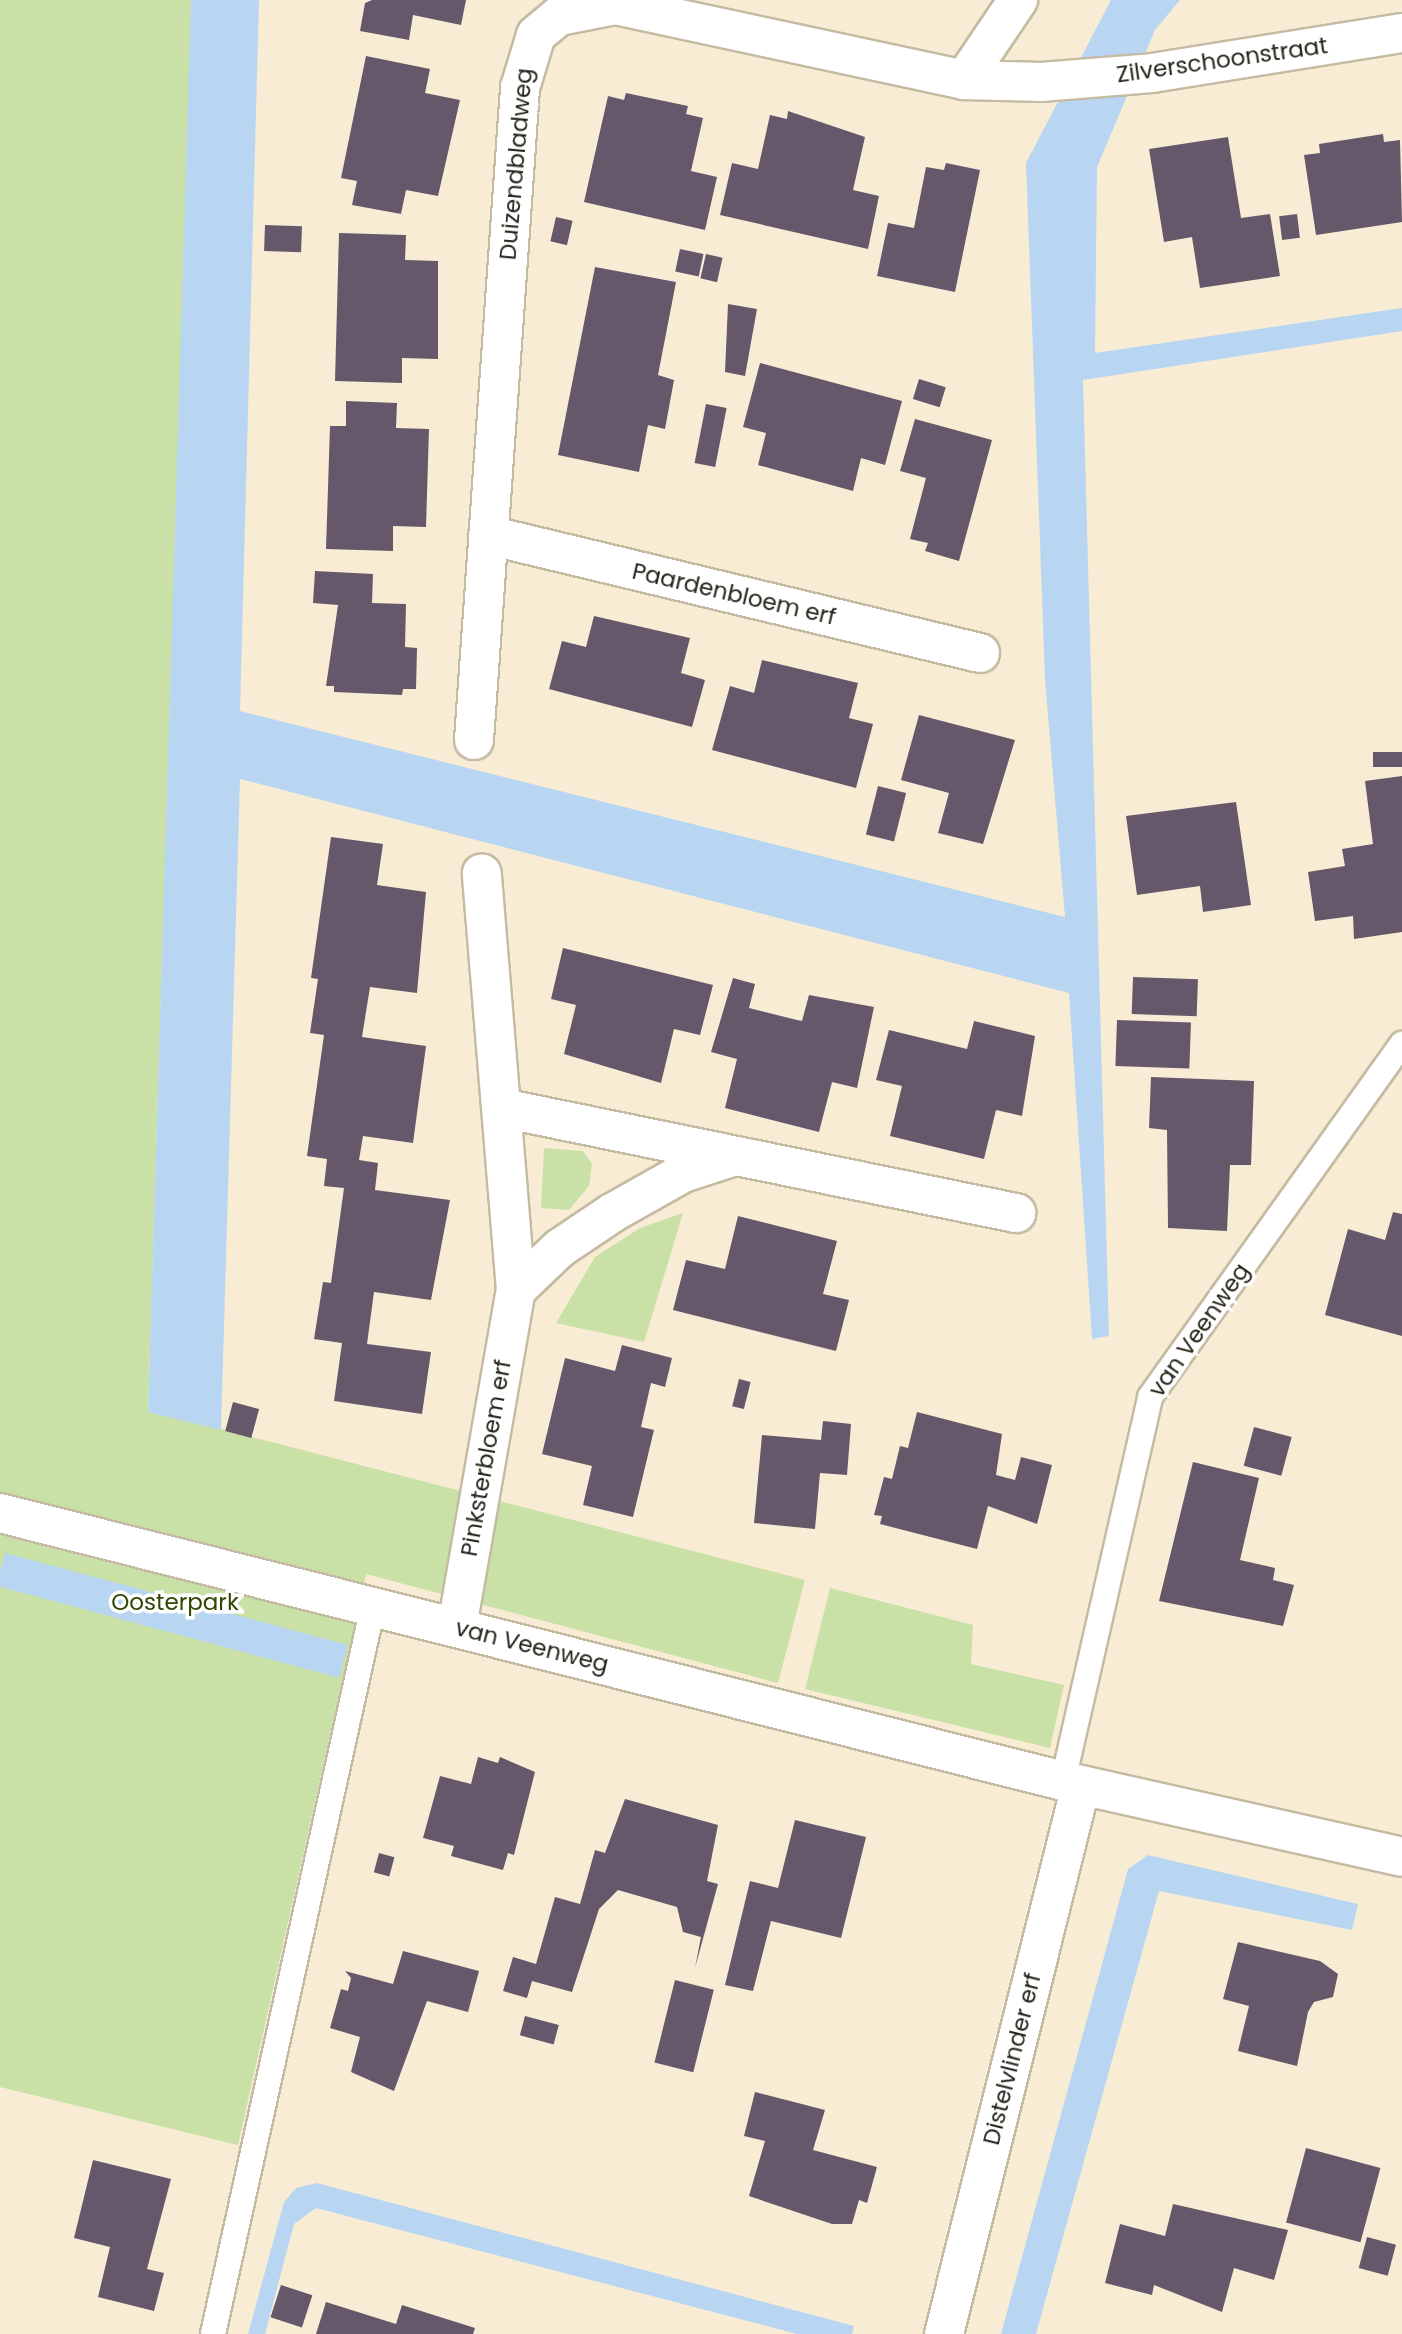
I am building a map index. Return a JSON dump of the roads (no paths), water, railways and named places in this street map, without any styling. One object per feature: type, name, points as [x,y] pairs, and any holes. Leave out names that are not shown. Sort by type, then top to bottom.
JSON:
[{"type":"street","points":[[964,80],[1018,0]]},
{"type":"street","name":"Duizendbladweg","points":[[474,740],[520,88],[536,35],[585,6],[615,5],[964,80],[1041,82]]},
{"type":"street","name":"Zilverschoonstraat","points":[[1041,82],[1152,73],[1402,33]]},
{"type":"street","name":"Paardenbloem erf","points":[[488,535],[980,653]]},
{"type":"street","name":"Pinksterbloem erf","points":[[457,1627],[516,1290],[482,873]]},
{"type":"street","points":[[502,1108],[1016,1213]]},
{"type":"street","points":[[516,1290],[560,1248],[612,1213],[683,1173],[734,1157]]},
{"type":"street","name":"van Veenweg","points":[[0,1513],[1072,1783],[1402,1857]]},
{"type":"street","name":"Distelvlinder erf","points":[[944,2334],[1072,1783]]},
{"type":"lane","name":"van Veenweg","points":[[1072,1783],[1150,1396],[1402,1044]]},
{"type":"lane","points":[[213,2334],[373,1606]]},
{"type":"water","points":[[191,0],[259,0],[240,711],[1065,917],[1045,679],[1026,163],[1111,0],[1180,0],[1155,30],[1097,167],[1095,353],[1402,308],[1402,331],[1083,380],[1109,1336],[1092,1339],[1069,993],[240,779],[221,1430],[148,1412]]},
{"type":"water","points":[[5,1553],[348,1645],[339,1678],[0,1587],[0,1572]]},
{"type":"water","points":[[1148,1855],[1358,1904],[1352,1930],[1159,1891],[1036,2334],[1001,2334],[1128,1869]]},
{"type":"water","points":[[317,2183],[854,2326],[852,2334],[797,2334],[316,2208],[294,2224],[265,2334],[248,2334],[284,2202],[296,2188]]},
{"type":"park label","name":"Oosterpark","points":[[175,1602]]}]
